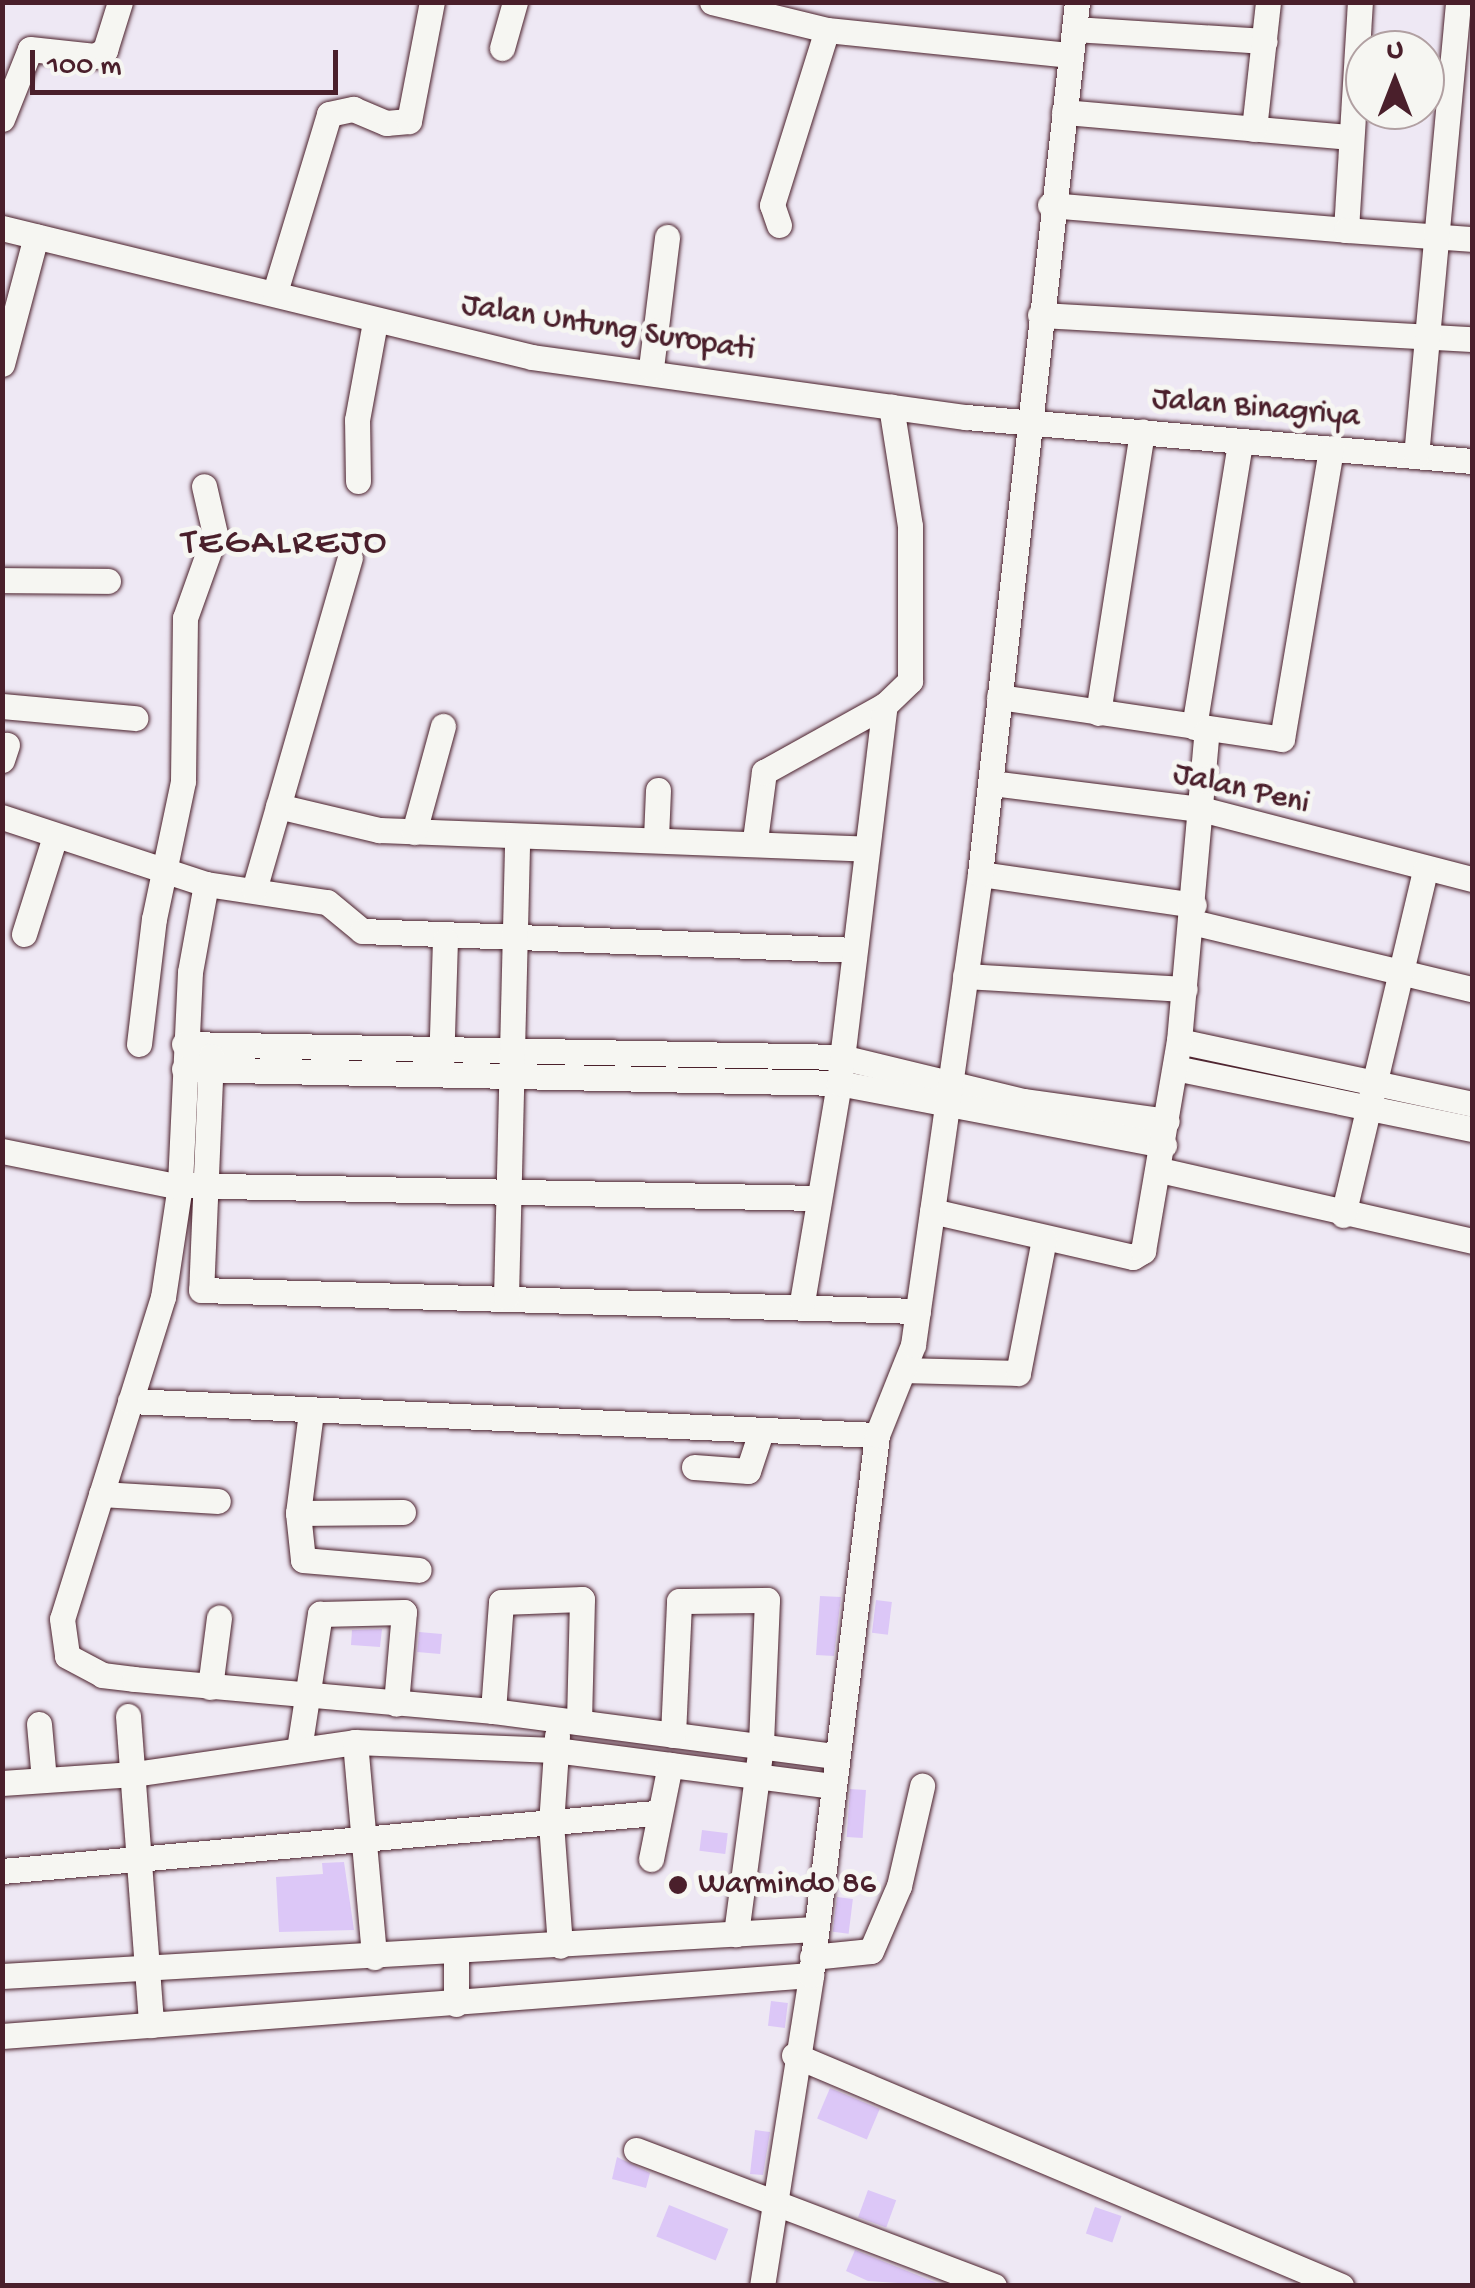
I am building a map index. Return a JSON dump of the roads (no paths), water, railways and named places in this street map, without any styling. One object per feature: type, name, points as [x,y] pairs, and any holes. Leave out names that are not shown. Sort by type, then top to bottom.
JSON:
[{"type":"street","points":[[2,120],[30,49],[95,56],[106,50],[120,2]]},
{"type":"street","points":[[275,292],[329,114],[353,109],[386,123],[409,120],[432,2]]},
{"type":"street","points":[[502,48],[515,2]]},
{"type":"street","points":[[712,2],[827,30],[1071,55]]},
{"type":"street","points":[[762,2286],[794,2056],[812,1966],[877,1435],[904,1370],[918,1311],[980,874],[1034,422],[1050,205],[1077,2]]},
{"type":"street","points":[[1254,129],[1268,2]]},
{"type":"street","points":[[1346,223],[1360,2]]},
{"type":"street","points":[[1416,456],[1458,2]]},
{"type":"street","points":[[1074,29],[1265,41]]},
{"type":"street","points":[[779,225],[772,206],[827,30]]},
{"type":"street","points":[[1064,112],[1350,137]]},
{"type":"street","points":[[1050,205],[1439,229],[1472,224]]},
{"type":"street","name":"Jalan Untung Suropati","points":[[2,228],[275,292],[375,322],[532,357],[651,368],[891,406],[1034,422]]},
{"type":"street","points":[[1439,229],[1472,239]]},
{"type":"street","points":[[2,364],[36,236]]},
{"type":"street","points":[[651,368],[666,237]]},
{"type":"street","points":[[1040,315],[1472,339]]},
{"type":"street","points":[[358,481],[357,420],[375,322]]},
{"type":"street","points":[[755,840],[764,772],[908,689],[912,583],[891,406]]},
{"type":"street","name":"Jalan Binagriya","points":[[1034,422],[1240,444],[1472,461]]},
{"type":"street","points":[[1098,713],[1142,431]]},
{"type":"street","points":[[932,1211],[1132,1257],[1143,1251],[1164,1146],[1186,989],[1202,809],[1201,728],[1240,444]]},
{"type":"street","points":[[999,697],[1270,740],[1287,735],[1331,448]]},
{"type":"street","points":[[139,1044],[184,780],[186,618],[215,534],[204,486]]},
{"type":"street","points":[[254,890],[350,558]]},
{"type":"street","points":[[2,580],[108,582]]},
{"type":"street","points":[[802,1302],[840,1070],[863,850],[885,705]]},
{"type":"street","points":[[2,706],[135,718]]},
{"type":"street","points":[[414,832],[443,726]]},
{"type":"street","name":"Jalan Peni","points":[[991,783],[1202,809],[1425,870],[1472,879]]},
{"type":"street","points":[[656,838],[658,790]]},
{"type":"street","points":[[278,806],[344,825],[414,832],[755,840],[863,850]]},
{"type":"street","points":[[2,817],[166,873],[327,902],[362,931],[444,940],[518,938],[852,950]]},
{"type":"street","points":[[24,934],[55,836]]},
{"type":"street","points":[[506,1297],[507,1190],[515,1065],[517,836]]},
{"type":"street","points":[[1343,1214],[1403,976],[1425,870]]},
{"type":"street","points":[[980,874],[1193,914],[1403,976],[1472,989]]},
{"type":"street","points":[[201,882],[184,1056],[185,1185],[201,1290],[802,1302],[918,1311]]},
{"type":"street","points":[[442,1065],[444,940]]},
{"type":"street","points":[[965,976],[1186,989]]},
{"type":"street","points":[[1179,1041],[1472,1129]]},
{"type":"street","points":[[184,1056],[442,1065],[840,1070],[948,1090],[1164,1146],[1343,1214],[1472,1241]]},
{"type":"street","points":[[211,1058],[163,1298],[62,1620],[67,1656],[102,1675],[210,1686],[301,1701],[493,1711],[670,1765],[832,1786]]},
{"type":"street","points":[[1175,1068],[1373,1097],[1472,1104]]},
{"type":"street","points":[[2,1151],[140,1182],[185,1185],[817,1198]]},
{"type":"street","points":[[904,1370],[1018,1373],[1044,1239]]},
{"type":"street","points":[[130,1401],[877,1435]]},
{"type":"street","points":[[310,1412],[298,1513],[299,1555],[309,1564],[420,1570]]},
{"type":"street","points":[[694,1468],[748,1472],[761,1432]]},
{"type":"street","points":[[101,1494],[218,1501]]},
{"type":"street","points":[[298,1513],[404,1512]]},
{"type":"street","points":[[493,1711],[496,1608],[509,1600],[582,1600],[551,1823],[560,1946]]},
{"type":"street","points":[[673,1735],[679,1601],[767,1600],[761,1747],[736,1934]]},
{"type":"street","points":[[299,1749],[301,1701],[320,1614],[398,1610],[407,1620],[396,1704]]},
{"type":"street","points":[[210,1686],[219,1618]]},
{"type":"street","points":[[128,1716],[134,1774],[141,1969],[151,2025]]},
{"type":"street","points":[[39,1724],[44,1780]]},
{"type":"street","points":[[2,1783],[134,1774],[355,1742],[561,1732],[673,1735],[836,1756]]},
{"type":"street","points":[[355,1742],[374,1957]]},
{"type":"street","points":[[651,1859],[656,1813],[670,1765]]},
{"type":"street","points":[[2,2036],[456,2004],[812,1966],[872,1951],[899,1886],[922,1786]]},
{"type":"street","points":[[2,1872],[656,1813]]},
{"type":"street","points":[[2,1976],[815,1928]]},
{"type":"street","points":[[456,1952],[456,2004]]},
{"type":"street","points":[[794,2056],[1340,2286]]},
{"type":"street","points":[[636,2150],[774,2197],[994,2286]]},
{"type":"place","name":"Warmindo 86","points":[[678,1885]]},
{"type":"district","name":"TEGALREJO","points":[[285,545]]}]
